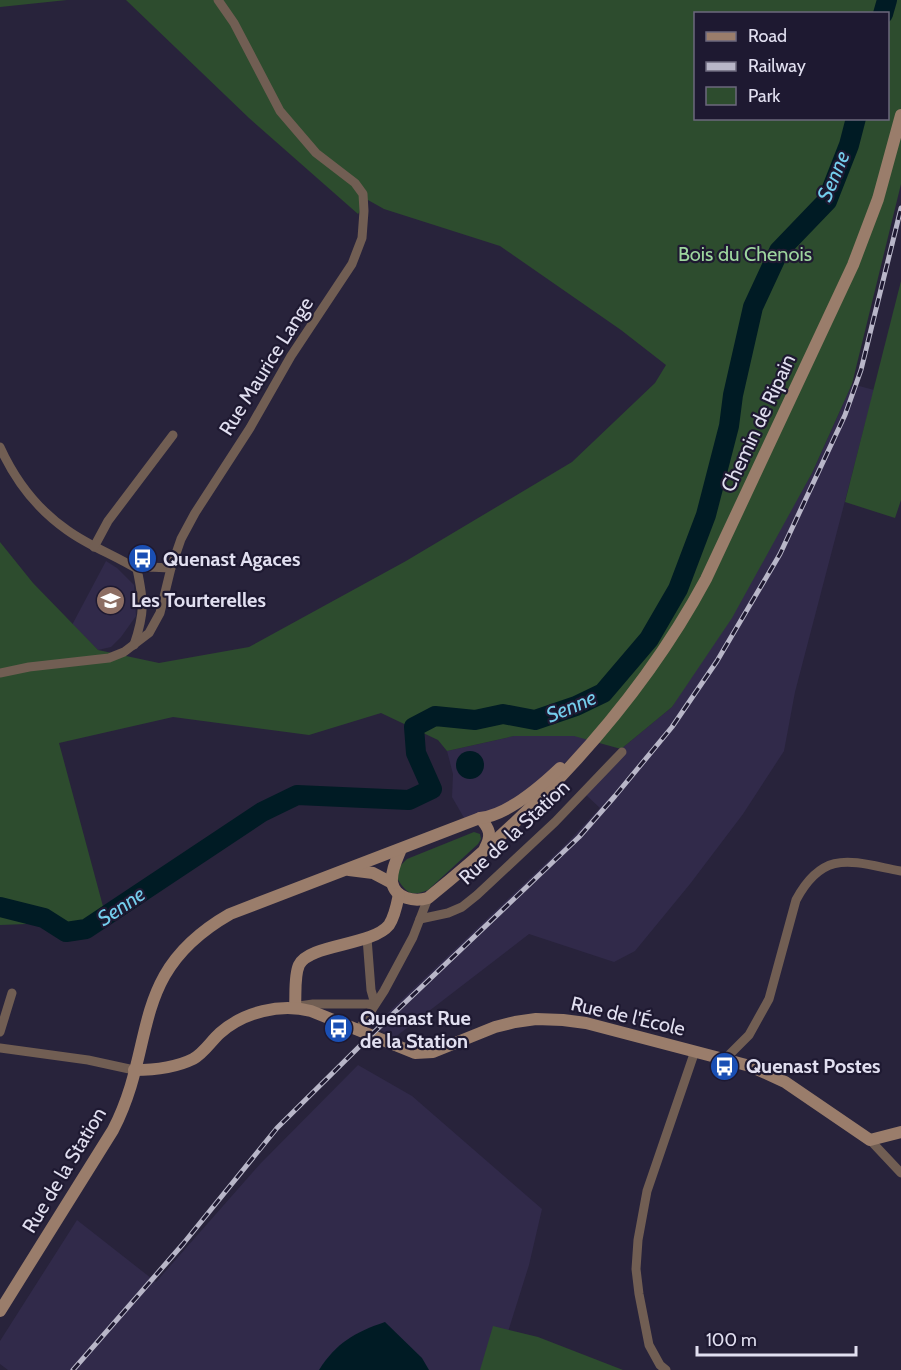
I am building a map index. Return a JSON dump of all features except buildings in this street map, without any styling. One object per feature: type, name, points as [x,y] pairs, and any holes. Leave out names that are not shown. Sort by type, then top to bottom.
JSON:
[{"type":"street","name":"Rue Maurice Lange","points":[[0,673],[30,667],[96,661],[124,652],[149,633],[160,614],[171,568],[182,539],[206,494],[250,428],[291,356],[352,264],[362,238],[363,194],[355,183],[316,153],[280,111],[234,23],[218,0]]},
{"type":"street","name":"Chemin de Ripain","points":[[428,898],[550,789],[584,752],[665,648],[706,579],[853,265],[878,199],[901,115]]},
{"type":"street","points":[[94,547],[108,521],[173,435]]},
{"type":"street","points":[[0,447],[10,469],[28,494],[67,531],[137,569],[171,568]]},
{"type":"street","points":[[134,645],[140,628],[144,604],[137,569]]},
{"type":"street","name":"Chemin de Ripain","points":[[134,1070],[150,1005],[158,987],[174,960],[193,939],[230,914],[480,818],[489,817],[530,794],[604,726]]},
{"type":"street","name":"Rue de la Station","points":[[420,920],[462,907],[477,895],[555,822],[622,752]]},
{"type":"street","points":[[480,818],[490,831],[490,839],[485,849]]},
{"type":"street","points":[[295,1007],[298,967],[302,961],[313,954],[367,938],[389,925],[394,915],[396,888],[394,866],[401,849]]},
{"type":"street","points":[[725,1059],[749,1035],[769,999],[796,900],[816,872],[842,861],[901,871]]},
{"type":"street","name":"Chemin de Ripain","points":[[345,870],[373,873],[396,888]]},
{"type":"street","points":[[358,1031],[389,982],[420,920],[428,898],[414,900],[396,888]]},
{"type":"street","points":[[367,938],[371,990],[375,1004]]},
{"type":"street","points":[[0,1032],[12,993]]},
{"type":"street","points":[[0,1048],[88,1060],[134,1070],[151,1070],[170,1067],[195,1058],[228,1026],[271,1009],[313,1004],[375,1004]]},
{"type":"street","name":"Rue de l'École","points":[[295,1007],[311,1011],[415,1053],[434,1052],[495,1027],[536,1019],[586,1023],[725,1059],[760,1070],[785,1082],[870,1140],[901,1173]]},
{"type":"street","points":[[666,1370],[660,1365],[650,1345],[639,1294],[636,1269],[638,1240],[647,1191],[695,1051]]},
{"type":"street","name":"Rue de la Station","points":[[0,1311],[113,1130],[127,1098],[134,1070]]},
{"type":"street","points":[[870,1140],[901,1132]]},
{"type":"shaded area","points":[[852,384],[874,390],[795,692],[784,751],[743,814],[635,951],[614,962],[529,934],[394,1038],[374,1026],[565,845],[600,808],[585,794],[621,749],[672,707],[812,473]]},
{"type":"shaded area","name":"Les Tourterelles","points":[[106,561],[117,568],[134,585],[136,616],[111,647],[98,650],[72,625]]},
{"type":"shaded area","points":[[605,726],[530,794],[467,823],[452,797],[453,774],[447,751],[514,736]]},
{"type":"shaded area","points":[[358,1065],[412,1096],[542,1209],[529,1265],[496,1370],[8,1370],[0,1364],[0,1341],[77,1220],[156,1282],[260,1164]]},
{"type":"green space","points":[[0,0],[67,0],[0,7]]},
{"type":"green space","name":"Bois du Chenois","points":[[126,0],[901,0],[901,184],[852,384],[812,473],[732,618],[672,707],[621,749],[574,736],[514,736],[447,751],[438,740],[381,713],[309,735],[173,717],[59,743],[104,910],[79,922],[0,925],[0,542],[33,583],[98,650],[159,663],[249,647],[406,561],[572,462],[655,383],[666,365],[621,330],[500,246],[384,209],[368,200],[358,214],[249,118]]},
{"type":"green space","points":[[901,281],[901,500],[895,518],[845,502]]},
{"type":"green space","points":[[474,832],[480,834],[481,839],[478,844],[428,890],[413,893],[406,890],[400,883],[397,878],[399,867],[407,859]]},
{"type":"green space","points":[[493,1326],[538,1337],[623,1370],[480,1370]]},
{"type":"water","points":[[470,751],[480,755],[484,765],[480,775],[470,779],[460,775],[456,765],[460,755]]},
{"type":"water","points":[[385,1322],[422,1358],[429,1370],[319,1370],[332,1353],[347,1340]]},
{"type":"waterway","name":"Senne","points":[[884,12],[887,0]]},
{"type":"waterway","name":"Senne","points":[[0,907],[44,918],[66,932],[86,929],[262,812],[297,795],[409,800],[432,789],[416,753],[414,727],[435,716],[475,720],[503,714],[535,720],[576,706],[603,693],[649,639],[678,589],[706,515],[729,426],[733,395],[753,307],[779,251],[827,201],[849,145],[855,120]]},
{"type":"railway","points":[[73,1370],[183,1244],[277,1128],[579,837],[672,727],[717,661],[780,554],[845,415],[861,370],[901,208]]},
{"type":"place","name":"Quenast Agaces","points":[[142,559]]},
{"type":"place","name":"Les Tourterelles","points":[[110,600]]},
{"type":"place","name":"Quenast Rue de la Station","points":[[339,1029]]},
{"type":"place","name":"Quenast Postes","points":[[725,1066]]}]
